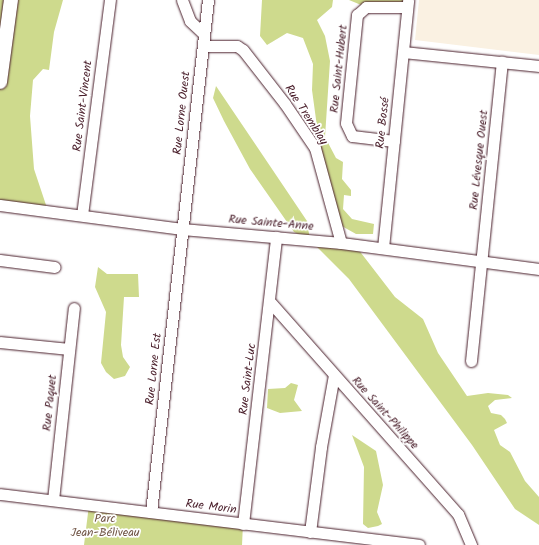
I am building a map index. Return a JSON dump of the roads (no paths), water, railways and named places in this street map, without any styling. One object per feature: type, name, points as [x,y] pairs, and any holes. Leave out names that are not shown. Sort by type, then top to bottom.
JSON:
[{"type":"main road","points":[[0,82],[11,0]]},
{"type":"street","name":"Rue Saint-Vincent","points":[[82,215],[110,0]]},
{"type":"street","points":[[182,0],[190,21],[204,34]]},
{"type":"street","name":"Rue Lorne Ouest","points":[[182,229],[208,0]]},
{"type":"street","name":"Rue Bossé","points":[[382,248],[408,4]]},
{"type":"street","name":"Rue Saint-Hubert","points":[[394,141],[352,136],[346,123],[357,15],[366,7],[408,4]]},
{"type":"street","name":"Rue Tremblay","points":[[203,46],[237,46],[243,50],[285,104],[315,148],[342,243]]},
{"type":"street","points":[[403,52],[539,66]]},
{"type":"street","name":"Rue Lévesque Ouest","points":[[471,361],[502,62]]},
{"type":"street","name":"Rue Sainte-Anne","points":[[0,205],[182,229],[342,243],[539,269]]},
{"type":"street","name":"Rue Lorne Est","points":[[151,512],[182,229]]},
{"type":"street","name":"Rue Saint-Luc","points":[[243,524],[271,303],[276,237]]},
{"type":"street","points":[[0,260],[55,267]]},
{"type":"street","name":"Rue Saint-Philippe","points":[[271,303],[458,514],[471,545]]},
{"type":"street","name":"Rue Paquet","points":[[53,500],[74,308]]},
{"type":"street","points":[[0,342],[69,349]]},
{"type":"street","points":[[310,532],[321,447],[334,375]]},
{"type":"street","name":"Rue Morin","points":[[0,494],[310,532],[348,541],[420,545]]},
{"type":"park label","name":"Parc Jean-Béliveau","points":[[105,526]]}]
